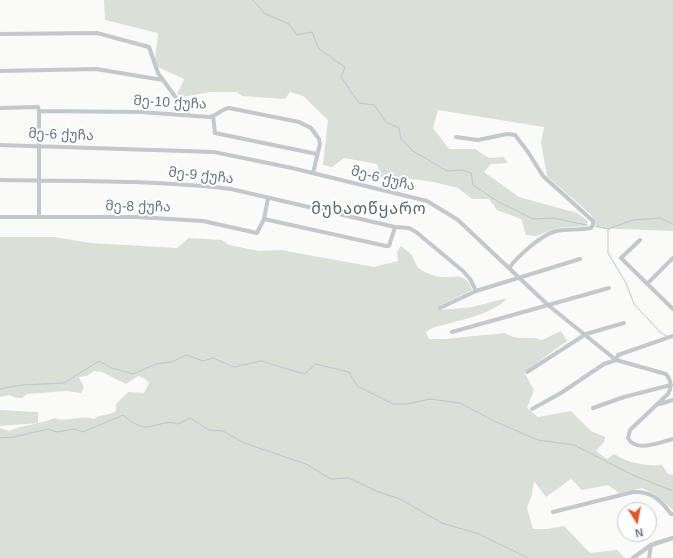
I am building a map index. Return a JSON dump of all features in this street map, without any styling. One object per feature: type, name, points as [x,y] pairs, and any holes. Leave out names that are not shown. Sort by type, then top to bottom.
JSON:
[{"type":"street","points":[[0,34],[98,33],[149,47],[158,73],[188,114]]},
{"type":"street","points":[[0,71],[96,69],[163,80]]},
{"type":"street","name":"მე-10 ქუჩა","points":[[0,108],[38,107],[39,111],[188,114],[213,116],[222,108],[229,108],[299,122],[311,128],[319,138],[320,144],[313,174]]},
{"type":"street","points":[[39,111],[39,217]]},
{"type":"street","points":[[213,116],[216,133],[317,154]]},
{"type":"street","points":[[456,137],[478,140],[507,134],[515,135],[543,176],[593,221],[591,228],[556,231],[547,235],[529,248],[509,268]]},
{"type":"street","name":"მე-6 ქუჩა","points":[[0,145],[40,145],[214,152],[411,197],[434,205],[458,220],[548,305],[586,334],[616,360],[666,374],[670,379],[671,385]]},
{"type":"street","name":"მე-9 ქუჩა","points":[[0,180],[187,184],[231,189],[395,227]]},
{"type":"street","name":"მე-8 ქუჩა","points":[[0,217],[137,218],[203,221],[257,233],[264,219],[268,198]]},
{"type":"street","points":[[264,219],[386,246],[389,246],[391,243],[395,227],[409,228],[416,232],[463,271],[470,279],[476,291]]},
{"type":"street","points":[[640,240],[621,258],[673,309]]},
{"type":"street","points":[[647,284],[673,258]]},
{"type":"street","points":[[440,308],[476,291],[580,259]]},
{"type":"street","points":[[452,332],[609,288]]},
{"type":"street","points":[[527,372],[586,334],[624,323]]},
{"type":"street","points":[[532,408],[561,393],[604,364],[616,360],[618,355],[673,336]]},
{"type":"street","points":[[671,385],[668,394],[630,430],[628,438],[632,444],[638,446],[673,439]]},
{"type":"street","points":[[593,408],[624,397],[671,385]]},
{"type":"street","points":[[658,404],[673,400]]},
{"type":"street","points":[[553,512],[633,492],[641,492],[656,497],[672,514]]},
{"type":"street","points":[[633,558],[651,545],[673,538]]},
{"type":"street","points":[[649,558],[651,545]]},
{"type":"shaded area","points":[[104,0],[673,0],[673,231],[597,228],[594,219],[590,214],[547,176],[541,142],[544,127],[438,110],[433,128],[449,149],[475,149],[489,158],[504,157],[508,163],[491,164],[484,172],[519,197],[577,213],[588,221],[586,226],[557,228],[537,236],[526,235],[521,219],[497,210],[489,199],[472,199],[458,188],[406,178],[392,188],[384,185],[377,164],[344,158],[332,167],[323,165],[328,120],[303,96],[290,92],[285,99],[242,96],[237,92],[210,92],[183,97],[177,94],[184,79],[158,67],[155,60],[158,33],[105,20]]},
{"type":"shaded area","points":[[0,237],[54,237],[91,243],[177,248],[189,238],[222,240],[229,245],[259,251],[281,250],[374,267],[398,261],[397,252],[401,246],[411,254],[418,268],[435,276],[462,277],[469,284],[472,290],[441,305],[440,310],[472,307],[507,298],[493,309],[483,313],[432,328],[426,332],[429,339],[445,339],[505,333],[519,338],[533,338],[542,340],[561,331],[567,341],[524,372],[534,390],[527,408],[538,417],[571,411],[591,431],[605,437],[604,442],[596,451],[607,459],[614,454],[625,460],[637,463],[662,465],[668,474],[673,475],[673,510],[655,494],[642,488],[619,493],[608,485],[582,490],[571,479],[546,497],[534,481],[532,494],[527,508],[533,529],[548,529],[564,526],[590,553],[617,550],[625,558],[0,558],[0,428],[9,431],[55,418],[65,420],[84,417],[94,419],[99,416],[111,414],[116,411],[116,404],[128,392],[144,393],[149,383],[145,379],[138,376],[126,384],[102,372],[94,371],[87,376],[79,377],[84,388],[81,393],[67,391],[27,394],[22,398],[9,395],[0,397]]},
{"type":"shaded area","points":[[0,410],[38,412],[38,423],[0,426]]},
{"type":"waterway","points":[[253,0],[264,13],[289,24],[297,35],[312,32],[319,49],[345,67],[341,77],[359,103],[374,105],[386,122],[399,128],[401,139],[413,151],[447,171],[463,170],[471,173],[473,185],[497,201],[533,219],[553,218],[587,225]]},
{"type":"waterway","points":[[595,226],[608,229],[633,220],[661,218],[673,224]]},
{"type":"waterway","points":[[608,229],[608,253],[626,283],[634,304],[661,333],[667,336]]},
{"type":"waterway","points":[[0,389],[22,385],[64,383],[99,361],[112,368],[133,374],[156,364],[171,362],[187,355],[203,361],[213,358],[234,367],[261,361],[304,374],[316,364],[349,372],[357,386],[393,404],[407,404],[430,399],[460,403],[494,421],[538,440],[574,445],[635,476],[673,491]]},
{"type":"waterway","points":[[0,438],[14,437],[48,429],[57,432],[74,429],[83,432],[123,415],[137,425],[143,427],[166,423],[178,424],[190,418],[209,430],[223,431],[244,443],[306,464],[331,479],[349,478],[376,491],[400,499],[442,523],[479,534],[528,558]]},
{"type":"district","name":"მუხათწყარო","points":[[369,210]]}]
